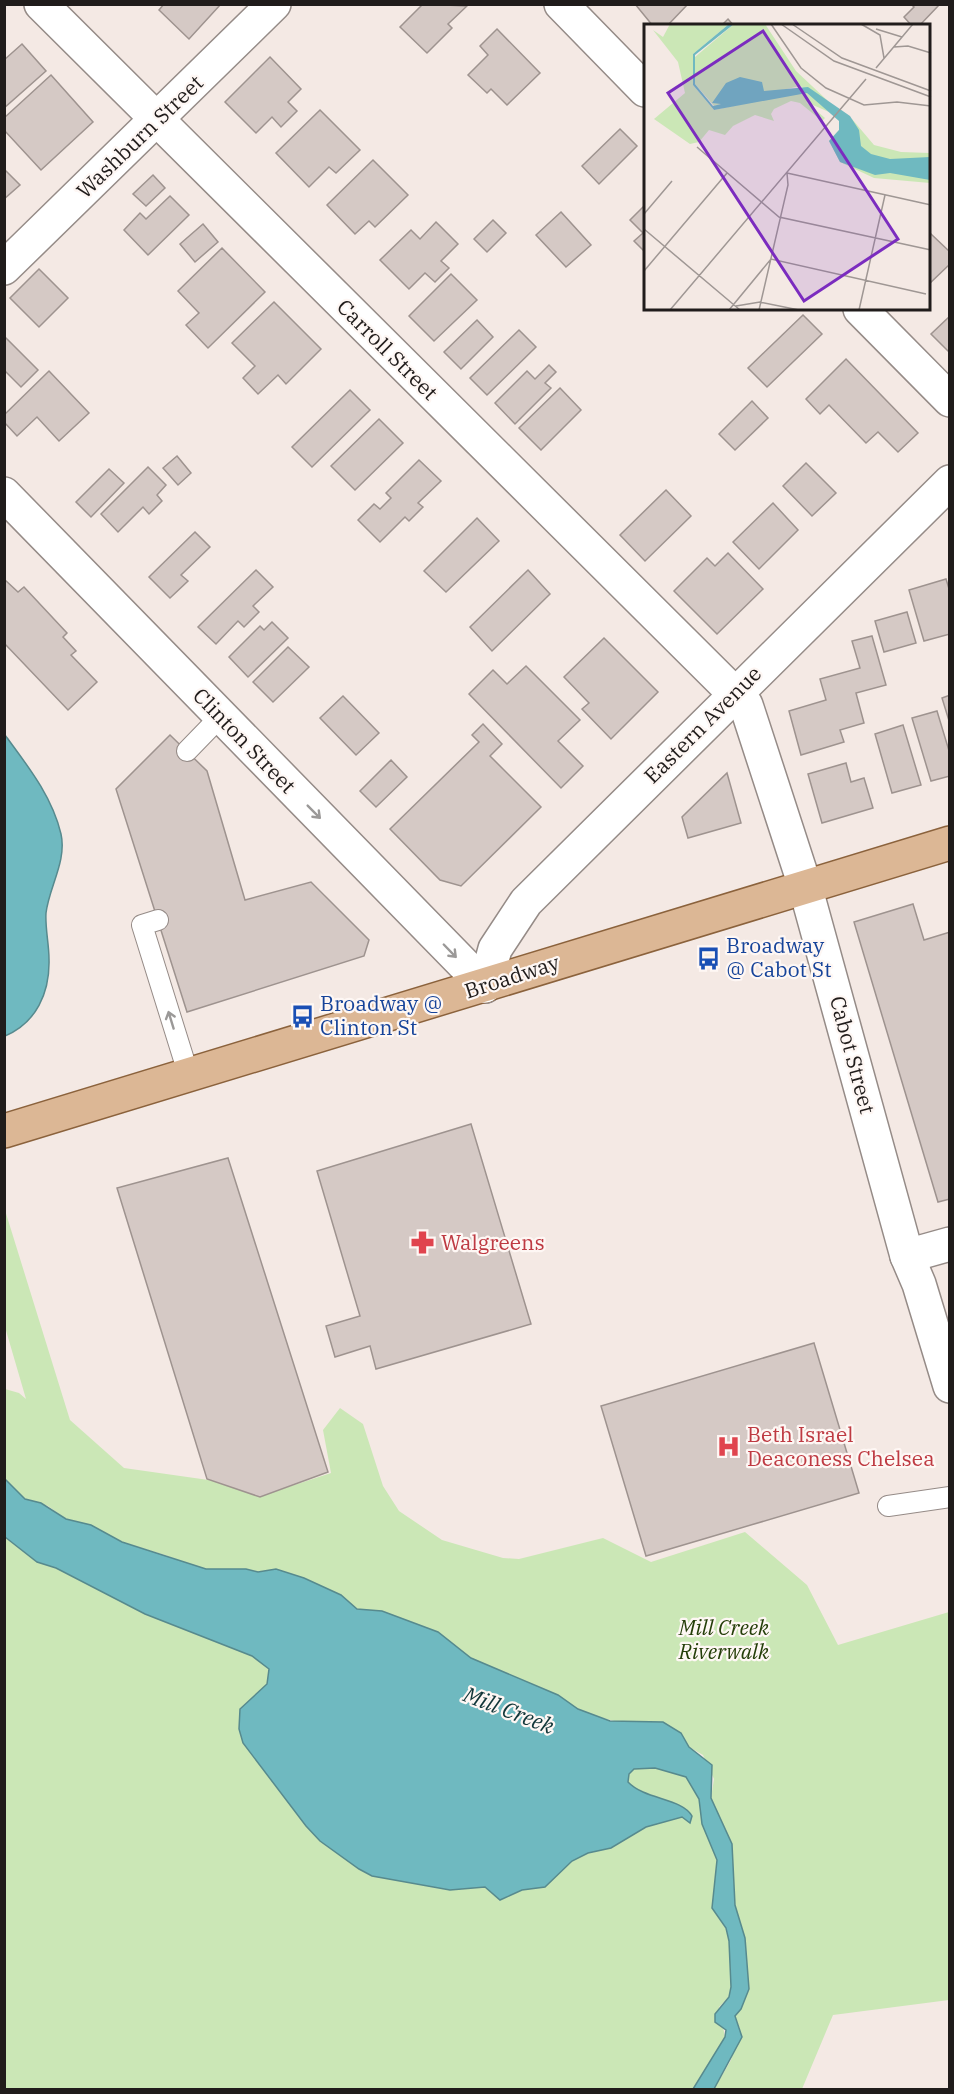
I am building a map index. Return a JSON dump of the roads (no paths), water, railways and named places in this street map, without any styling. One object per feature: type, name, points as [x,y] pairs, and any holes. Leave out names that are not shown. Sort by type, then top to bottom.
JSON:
[{"type":"main road","name":"Broadway","points":[[4,1131],[950,843]]},
{"type":"street","name":"Carroll Street","points":[[41,4],[157,122],[735,693]]},
{"type":"street","name":"Washburn Street","points":[[4,268],[157,122],[274,4]]},
{"type":"street","points":[[561,4],[644,89]]},
{"type":"street","points":[[861,310],[950,400]]},
{"type":"street","name":"Eastern Avenue","points":[[485,986],[495,949],[526,902],[950,482]]},
{"type":"street","name":"Clinton Street","points":[[4,494],[485,986]]},
{"type":"street","name":"Cabot Street","points":[[735,693],[746,705],[805,886],[908,1256],[920,1284],[950,1386]]},
{"type":"street","points":[[908,1256],[950,1244]]},
{"type":"lane","points":[[187,751],[224,721]]},
{"type":"lane","points":[[158,920],[142,925],[189,1076]]},
{"type":"lane","points":[[888,1506],[950,1497]]},
{"type":"water","points":[[5,735],[30,769],[52,807],[61,834],[62,854],[46,913],[49,972],[44,995],[33,1015],[16,1030],[5,1036]]},
{"type":"water","name":"Mill Creek","points":[[4,1478],[25,1499],[41,1503],[66,1519],[91,1525],[122,1542],[206,1569],[246,1569],[258,1572],[276,1569],[304,1578],[341,1595],[357,1609],[382,1611],[438,1632],[471,1658],[558,1695],[578,1709],[610,1721],[663,1722],[681,1733],[689,1747],[712,1765],[711,1798],[732,1844],[735,1905],[745,1938],[749,1989],[741,2009],[735,2016],[742,2037],[714,2089],[693,2089],[725,2037],[726,2030],[715,2022],[715,2014],[729,1997],[731,1987],[729,1941],[726,1928],[712,1908],[717,1860],[702,1824],[699,1799],[686,1777],[655,1768],[634,1769],[629,1774],[628,1782],[635,1788],[687,1810],[692,1816],[690,1823],[682,1817],[646,1827],[611,1848],[588,1853],[572,1861],[545,1887],[522,1890],[500,1900],[485,1887],[450,1890],[372,1876],[320,1841],[243,1743],[239,1729],[240,1709],[267,1684],[269,1669],[252,1656],[145,1614],[56,1568],[37,1562],[5,1537]]},
{"type":"place","name":"Broadway @ Cabot St","points":[[708,958]]},
{"type":"place","name":"Broadway @ Clinton St","points":[[302,1016]]},
{"type":"place","name":"Walgreens","points":[[423,1243]]},
{"type":"place","name":"Beth Israel Deaconess Chelsea","points":[[729,1447]]},
{"type":"park label","name":"Mill Creek Riverwalk","points":[[724,1640]]}]
